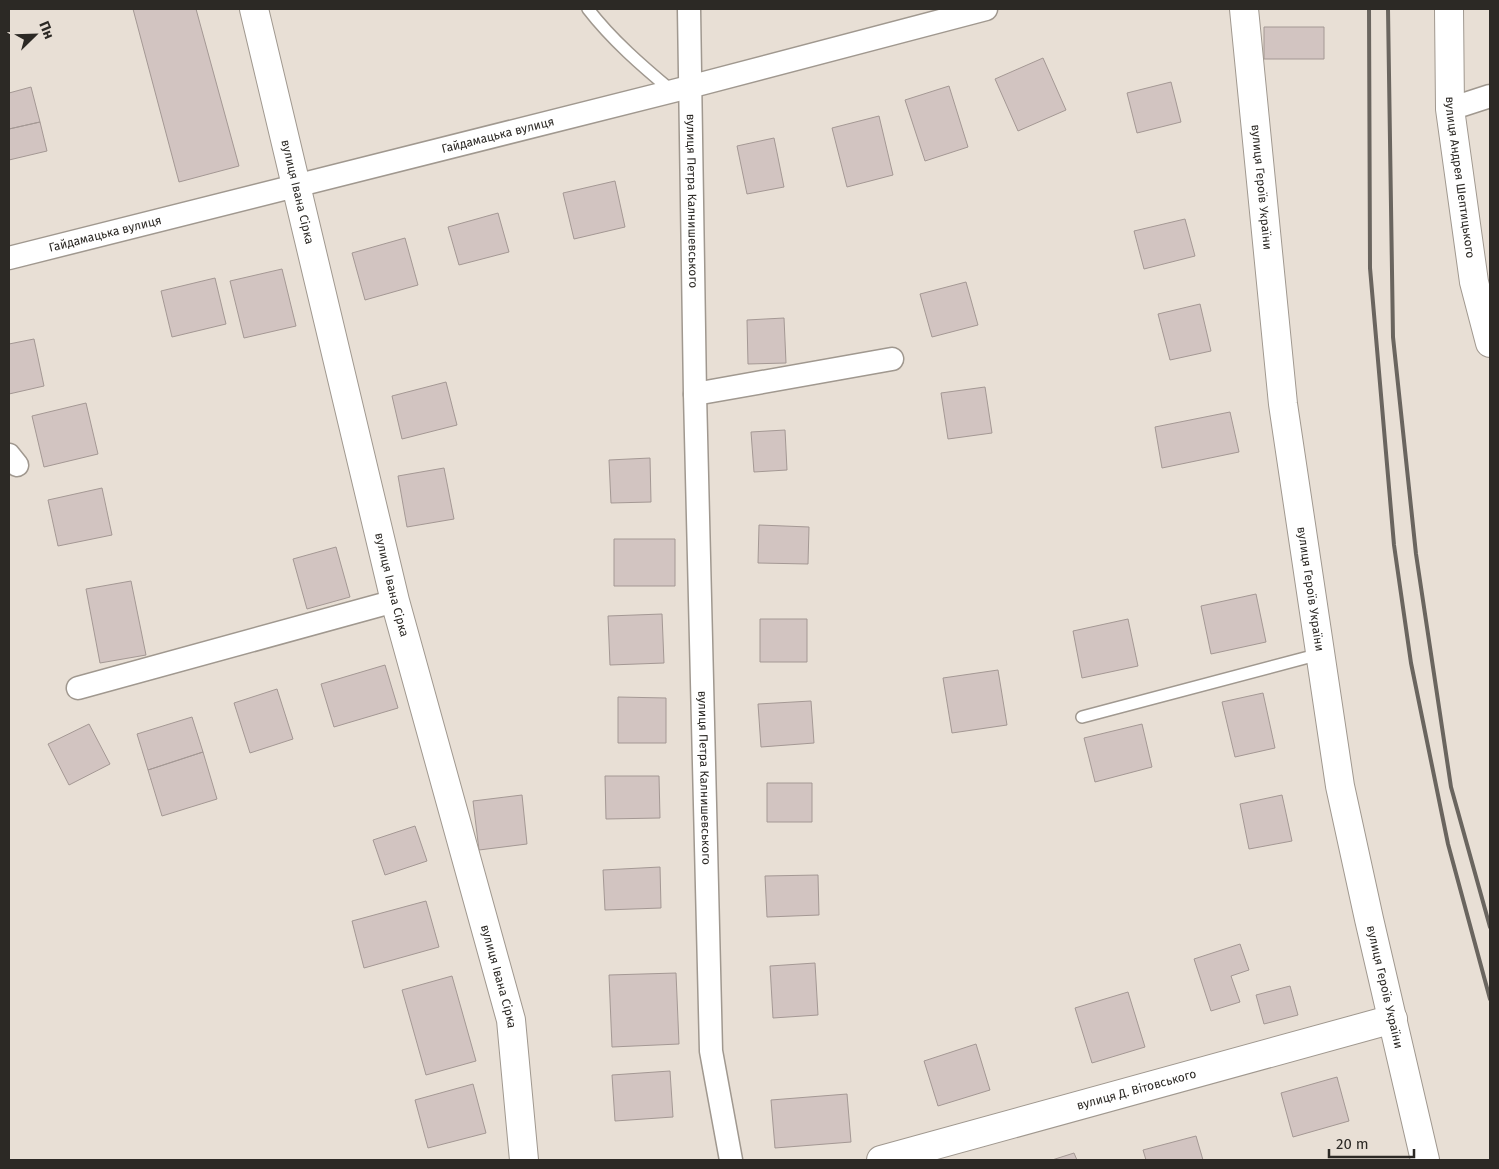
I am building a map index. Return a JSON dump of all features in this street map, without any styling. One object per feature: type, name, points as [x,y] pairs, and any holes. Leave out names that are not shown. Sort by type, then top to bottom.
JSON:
[{"type":"street","name":"вулиця Івана Сірка","points":[[254,9],[395,601],[511,1020],[524,1160]]},
{"type":"street","name":"вулиця Петра Калнишевського","points":[[689,9],[680,89],[695,394],[712,1051],[731,1160]]},
{"type":"street","name":"Гайдамацька вулиця","points":[[9,258],[680,89],[986,9]]},
{"type":"street","name":"вулиця Героїв України","points":[[1244,9],[1283,404],[1340,786],[1369,919],[1426,1160]]},
{"type":"street","name":"вулиця Андрея Шептицького","points":[[1449,9],[1450,109],[1474,282],[1490,343]]},
{"type":"street","points":[[1450,109],[1490,96]]},
{"type":"street","points":[[695,394],[892,359]]},
{"type":"street","points":[[78,688],[395,601]]},
{"type":"street","name":"вулиця Д. Вітовського","points":[[881,1160],[1393,1019]]},
{"type":"lane","points":[[588,9],[618,43],[680,89]]},
{"type":"lane","points":[[1082,717],[1320,654]]},
{"type":"building","points":[[133,9],[196,9],[239,166],[179,182]]},
{"type":"building","points":[[1264,27],[1324,27],[1324,59],[1264,59]]},
{"type":"building","points":[[1043,58],[1066,110],[1018,131],[995,79]]},
{"type":"building","points":[[1171,82],[1181,122],[1137,133],[1127,93]]},
{"type":"building","points":[[949,86],[968,147],[925,161],[905,100]]},
{"type":"building","points":[[31,87],[40,122],[9,129],[9,93]]},
{"type":"building","points":[[879,116],[893,175],[847,187],[832,128]]},
{"type":"building","points":[[40,122],[47,151],[9,160],[9,129]]},
{"type":"building","points":[[774,138],[784,187],[747,194],[737,146]]},
{"type":"building","points":[[615,181],[625,227],[574,239],[563,193]]},
{"type":"building","points":[[498,213],[509,252],[459,265],[448,227]]},
{"type":"building","points":[[1185,219],[1195,256],[1144,269],[1134,231]]},
{"type":"building","points":[[405,238],[418,285],[365,300],[352,253]]},
{"type":"building","points":[[282,269],[296,326],[244,338],[230,281]]},
{"type":"building","points":[[215,278],[226,324],[172,337],[161,291]]},
{"type":"building","points":[[966,282],[978,325],[932,337],[920,294]]},
{"type":"building","points":[[1200,304],[1211,351],[1170,360],[1158,314]]},
{"type":"building","points":[[784,318],[786,363],[748,364],[747,320]]},
{"type":"building","points":[[34,339],[44,386],[9,394],[9,344]]},
{"type":"building","points":[[446,382],[457,425],[402,439],[392,396]]},
{"type":"building","points":[[985,387],[992,433],[948,439],[941,393]]},
{"type":"building","points":[[86,403],[98,454],[44,467],[32,416]]},
{"type":"building","points":[[1230,412],[1239,452],[1162,468],[1155,427]]},
{"type":"building","points":[[785,430],[787,470],[754,472],[751,432]]},
{"type":"building","points":[[650,458],[651,502],[611,503],[609,460]]},
{"type":"building","points":[[444,468],[454,519],[407,527],[398,476]]},
{"type":"building","points":[[102,488],[112,535],[58,546],[48,500]]},
{"type":"building","points":[[759,525],[809,527],[808,564],[758,563]]},
{"type":"building","points":[[614,539],[675,539],[675,586],[614,586]]},
{"type":"building","points":[[336,547],[350,597],[307,609],[293,559]]},
{"type":"building","points":[[131,581],[146,655],[100,663],[86,589]]},
{"type":"building","points":[[1256,594],[1266,642],[1211,654],[1201,606]]},
{"type":"building","points":[[662,614],[664,663],[610,665],[608,616]]},
{"type":"building","points":[[760,619],[807,619],[807,662],[760,662]]},
{"type":"building","points":[[1128,619],[1138,666],[1082,678],[1073,631]]},
{"type":"building","points":[[385,665],[398,708],[334,727],[321,684]]},
{"type":"building","points":[[998,670],[1007,725],[952,733],[943,678]]},
{"type":"building","points":[[277,689],[293,739],[250,753],[234,703]]},
{"type":"building","points":[[1263,693],[1275,748],[1235,757],[1222,702]]},
{"type":"building","points":[[618,697],[666,698],[666,743],[618,743]]},
{"type":"building","points":[[811,701],[814,743],[761,747],[758,704]]},
{"type":"building","points":[[192,717],[203,752],[148,770],[137,734]]},
{"type":"building","points":[[89,724],[110,764],[69,785],[48,744]]},
{"type":"building","points":[[1142,724],[1152,767],[1095,782],[1084,738]]},
{"type":"building","points":[[203,752],[217,799],[162,816],[148,770]]},
{"type":"building","points":[[605,776],[659,776],[660,818],[606,819]]},
{"type":"building","points":[[767,783],[812,783],[812,822],[767,822]]},
{"type":"building","points":[[522,795],[527,844],[479,850],[473,801]]},
{"type":"building","points":[[1282,795],[1292,841],[1249,849],[1240,804]]},
{"type":"building","points":[[415,826],[427,861],[385,875],[373,840]]},
{"type":"building","points":[[660,867],[661,908],[605,910],[603,870]]},
{"type":"building","points":[[818,875],[819,915],[767,917],[765,876]]},
{"type":"building","points":[[426,901],[439,947],[364,968],[352,921]]},
{"type":"building","points":[[1240,944],[1249,970],[1231,976],[1240,1002],[1211,1011],[1194,959]]},
{"type":"building","points":[[815,963],[818,1015],[773,1018],[770,966]]},
{"type":"building","points":[[676,973],[679,1044],[612,1047],[609,975]]},
{"type":"building","points":[[452,976],[476,1061],[426,1075],[402,990]]},
{"type":"building","points":[[1290,986],[1298,1015],[1264,1024],[1256,995]]},
{"type":"building","points":[[1128,992],[1145,1047],[1092,1063],[1075,1008]]},
{"type":"building","points":[[976,1044],[990,1090],[938,1106],[924,1061]]},
{"type":"building","points":[[670,1071],[673,1117],[615,1121],[612,1075]]},
{"type":"building","points":[[1337,1077],[1349,1121],[1293,1137],[1281,1093]]},
{"type":"building","points":[[473,1084],[486,1133],[428,1148],[415,1100]]},
{"type":"building","points":[[847,1094],[851,1142],[775,1148],[771,1100]]},
{"type":"building","points":[[1196,1136],[1203,1160],[1146,1160],[1143,1150]]},
{"type":"building","points":[[1074,1153],[1077,1160],[1052,1160]]},
{"type":"railway","points":[[1369,9],[1370,268],[1394,545],[1411,663],[1448,844],[1490,999]]},
{"type":"railway","points":[[1388,9],[1393,337],[1416,554],[1451,787],[1490,927]]}]
